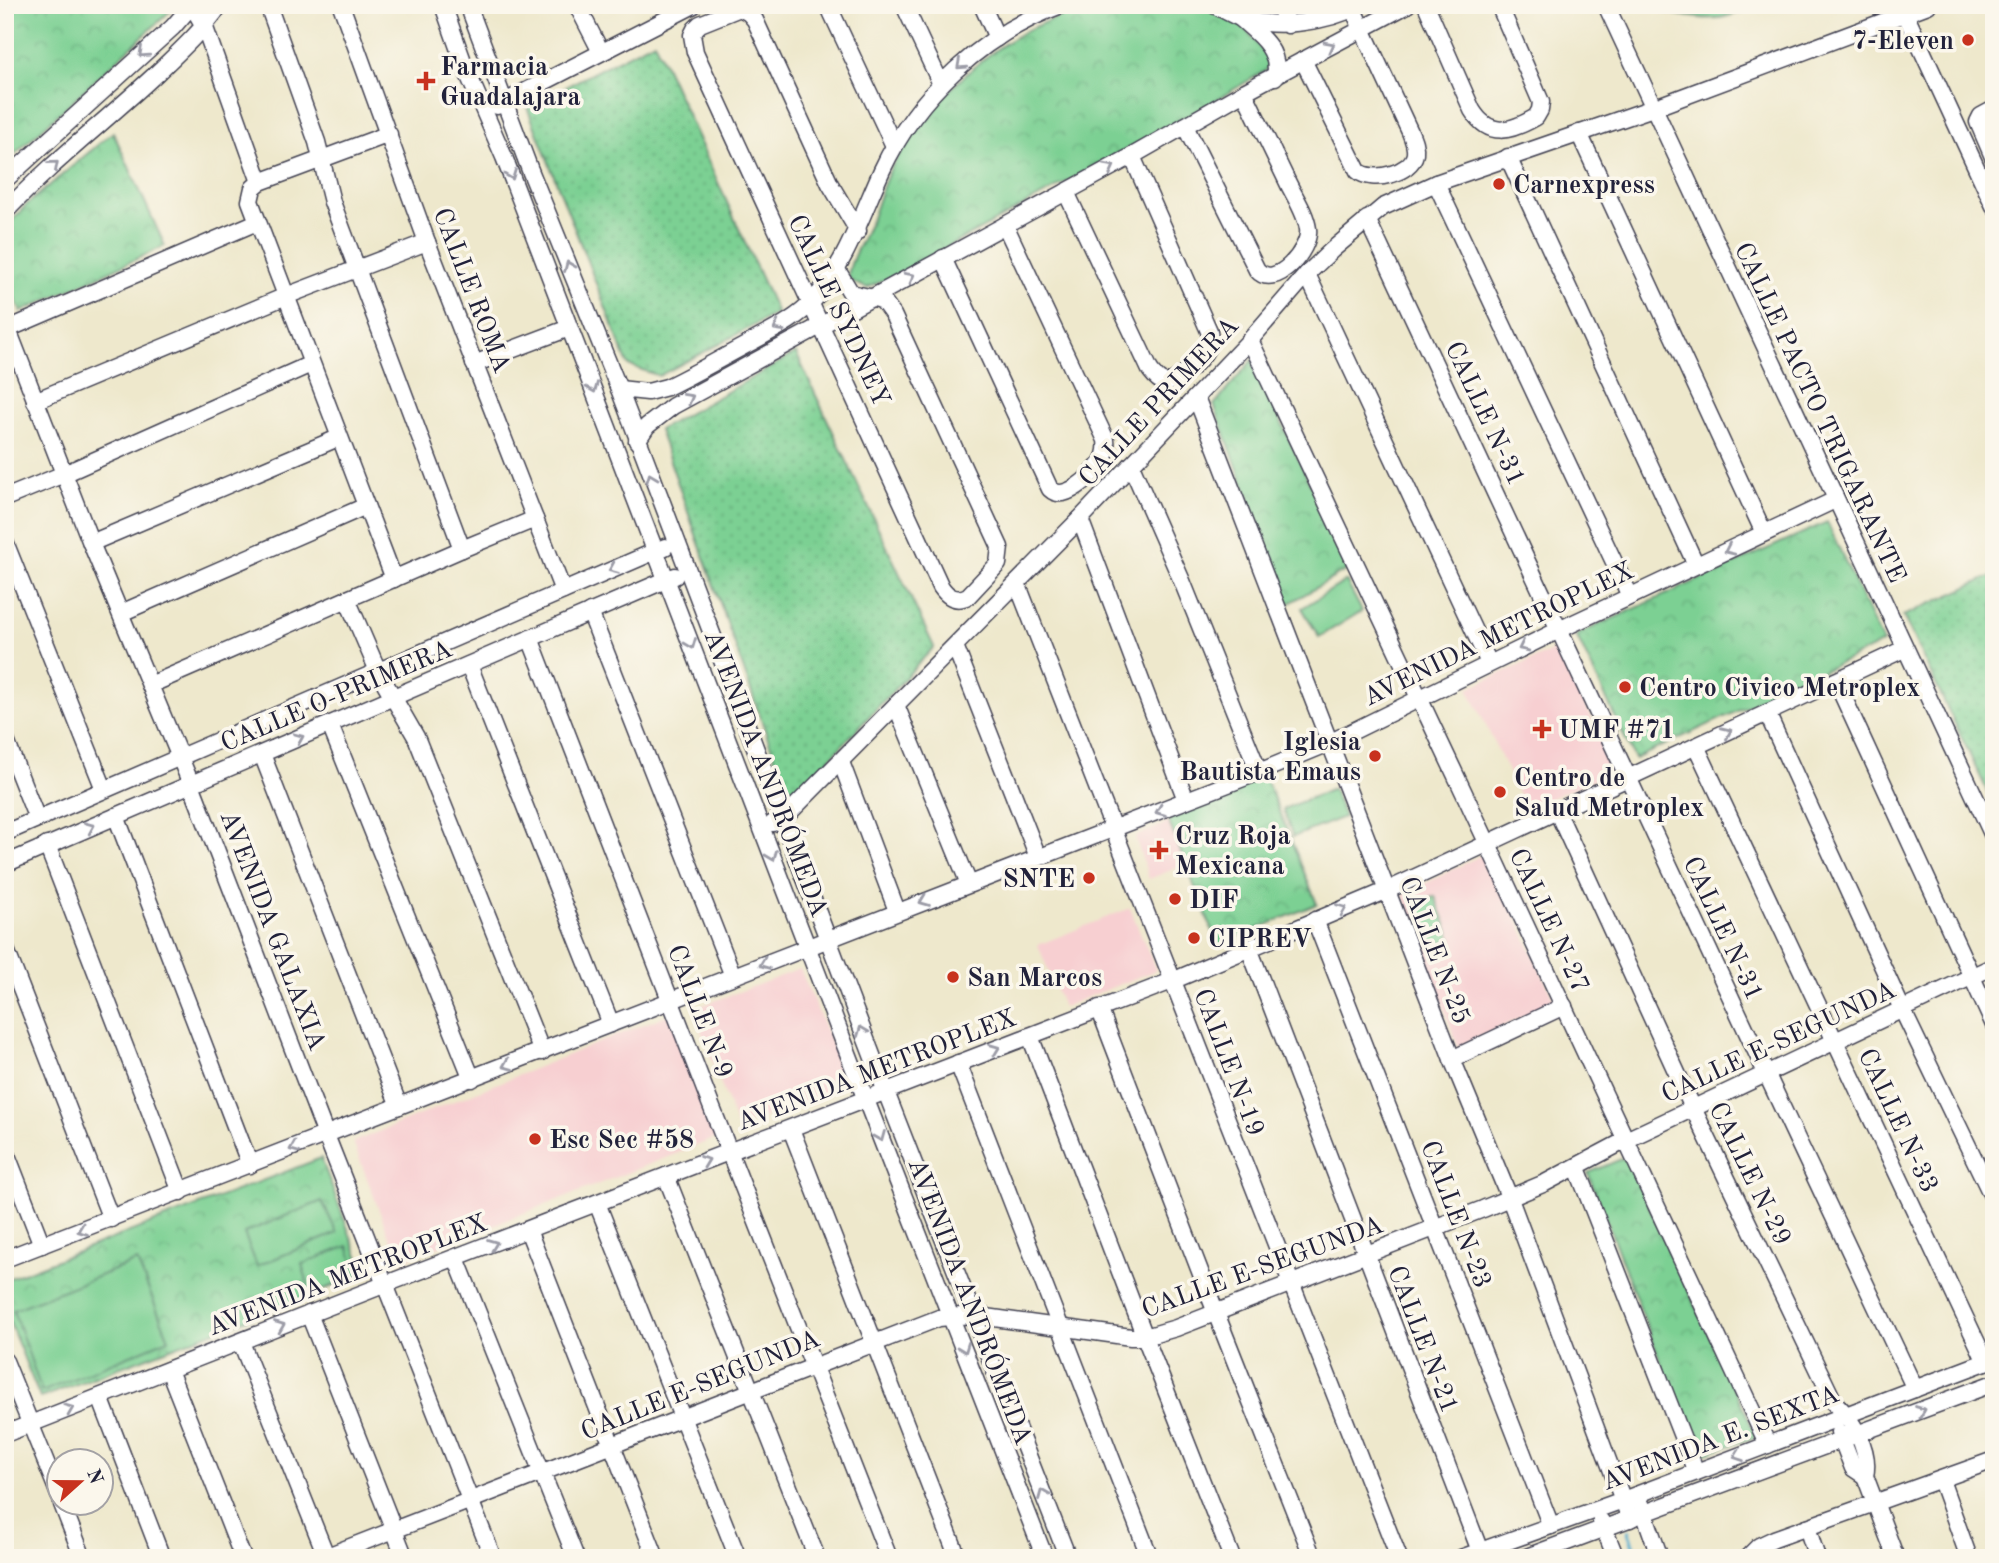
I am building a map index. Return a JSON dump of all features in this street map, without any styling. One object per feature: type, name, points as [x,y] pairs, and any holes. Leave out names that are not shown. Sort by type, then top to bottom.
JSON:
[{"type":"street","points":[[5,180],[173,27],[192,5],[205,28],[260,182]]},
{"type":"street","points":[[5,212],[29,187],[205,28],[220,5]]},
{"type":"street","points":[[268,5],[323,159],[324,178],[463,549]]},
{"type":"street","name":"CALLE ROMA","points":[[341,5],[427,243],[563,590]]},
{"type":"street","name":"AVENIDA ANDRÓMEDA","points":[[443,5],[1045,1558]]},
{"type":"street","name":"AVENIDA ANDRÓMEDA","points":[[468,5],[504,103],[619,389],[827,939],[1068,1558]]},
{"type":"street","points":[[577,5],[601,52]]},
{"type":"street","points":[[485,112],[601,52],[665,12],[694,5]]},
{"type":"street","points":[[828,5],[894,146]]},
{"type":"street","points":[[904,5],[941,84]]},
{"type":"street","points":[[982,5],[997,38]]},
{"type":"street","points":[[1214,5],[1240,18],[1288,25],[1321,20],[1355,7],[1410,132],[1415,152],[1412,162],[1404,169],[1372,177],[1364,176],[1353,163],[1303,60]]},
{"type":"street","points":[[1279,5],[1288,25]]},
{"type":"street","points":[[637,441],[648,426],[673,406],[1407,5]]},
{"type":"street","points":[[1426,5],[1480,123],[1489,129],[1498,130],[1536,117],[1541,102],[1499,5]]},
{"type":"street","name":"CALLE PACTO TRIGARANTE","points":[[1606,5],[1994,838]]},
{"type":"street","name":"CALLE PRIMERA","points":[[761,828],[782,820],[841,762],[1132,465],[1250,340],[1307,274],[1383,207],[1436,183],[1653,108],[1903,10],[1928,5]]},
{"type":"street","points":[[619,389],[648,392],[667,387],[787,322],[811,303],[837,270],[858,231],[869,199],[894,146],[911,119],[941,84],[975,52],[1059,6]]},
{"type":"street","name":"CALLE SYDNEY","points":[[858,231],[830,184],[755,20],[740,8],[700,24],[692,35],[695,52],[941,587],[948,596],[956,599],[968,596],[998,564],[1000,547],[896,322],[882,300],[874,296]]},
{"type":"street","points":[[1903,10],[1994,206]]},
{"type":"street","points":[[1240,18],[1270,48],[1277,66],[1275,77]]},
{"type":"street","points":[[1185,125],[1257,270],[1269,277],[1277,275],[1304,249],[1309,233],[1301,208],[1244,92]]},
{"type":"street","points":[[1991,110],[1980,116],[1978,122],[1994,159]]},
{"type":"street","points":[[1579,133],[1765,534]]},
{"type":"street","points":[[389,134],[260,182],[253,188],[250,201],[338,438],[394,579]]},
{"type":"street","points":[[1066,192],[1150,370],[1156,378],[1165,383],[1181,376],[1204,353],[1210,338],[1209,331],[1132,156]]},
{"type":"street","points":[[1508,157],[1696,565]]},
{"type":"street","points":[[1436,183],[1630,596]]},
{"type":"street","name":"CALLE N-31","points":[[1367,219],[1561,629],[1765,1074],[1915,1389]]},
{"type":"street","points":[[7,326],[257,222]]},
{"type":"street","points":[[943,258],[1050,489],[1055,493],[1070,491],[1101,463],[1106,440],[1005,225]]},
{"type":"street","points":[[36,401],[286,296],[427,243]]},
{"type":"street","points":[[837,270],[851,293],[874,296]]},
{"type":"street","points":[[1307,274],[1489,663]]},
{"type":"street","name":"AVENIDA GALAXIA","points":[[7,326],[64,474],[191,783],[493,1558]]},
{"type":"street","points":[[474,364],[569,328]]},
{"type":"street","points":[[754,340],[763,357]]},
{"type":"street","name":"CALLE N-27","points":[[1250,340],[1768,1445]]},
{"type":"street","points":[[5,498],[310,363]]},
{"type":"street","name":"CALLE N-25","points":[[1196,397],[1452,1059],[1637,1517],[1660,1558]]},
{"type":"street","points":[[92,543],[338,438]]},
{"type":"street","points":[[1132,465],[1259,772]]},
{"type":"street","name":"AVENIDA METROPLEX","points":[[5,1259],[250,1166],[1329,743],[1489,663],[1835,500]]},
{"type":"street","points":[[121,613],[366,506]]},
{"type":"street","points":[[150,685],[535,519]]},
{"type":"street","points":[[1080,519],[1185,800]]},
{"type":"street","points":[[5,542],[104,789]]},
{"type":"street","name":"CALLE O-PRIMERA","points":[[5,833],[676,542]]},
{"type":"street","name":"CALLE O-PRIMERA","points":[[5,864],[687,571]]},
{"type":"street","name":"CALLE N-19","points":[[1017,583],[1399,1558]]},
{"type":"street","points":[[347,599],[378,671],[416,737],[542,1052]]},
{"type":"street","points":[[590,611],[733,976]]},
{"type":"street","name":"CALLE N-9","points":[[530,638],[889,1558]]},
{"type":"street","points":[[954,646],[1038,857]]},
{"type":"street","name":"AVENIDA METROPLEX","points":[[5,1434],[1172,981],[1388,890],[1904,649]]},
{"type":"street","points":[[469,665],[611,1024]]},
{"type":"street","points":[[1836,681],[1994,1025]]},
{"type":"street","points":[[896,705],[969,884]]},
{"type":"street","points":[[1767,713],[1902,1009],[1994,1200]]},
{"type":"street","points":[[330,725],[472,1079]]},
{"type":"street","points":[[5,738],[37,819]]},
{"type":"street","name":"CALLE N-33","points":[[1696,747],[1990,1360]]},
{"type":"street","points":[[262,754],[399,1107]]},
{"type":"street","points":[[841,762],[897,911]]},
{"type":"street","name":"CALLE N-29","points":[[1557,811],[1693,1108],[1841,1418]]},
{"type":"street","points":[[116,816],[250,1166]]},
{"type":"street","points":[[47,845],[181,1192]]},
{"type":"street","name":"CALLE N-23","points":[[1315,920],[1551,1526]]},
{"type":"street","points":[[5,947],[111,1219]]},
{"type":"street","name":"CALLE N-21","points":[[1248,948],[1480,1551]]},
{"type":"street","name":"CALLE E-SEGUNDA","points":[[325,1557],[928,1321],[972,1315],[1117,1336],[1145,1337],[1216,1313],[1510,1199],[1577,1168],[1626,1140],[1994,966]]},
{"type":"street","points":[[1452,1059],[1564,1006]]},
{"type":"street","points":[[1099,1009],[1313,1558]]},
{"type":"street","points":[[1030,1036],[1232,1558]]},
{"type":"street","points":[[958,1063],[1150,1558]]},
{"type":"street","points":[[791,1129],[958,1558]]},
{"type":"street","points":[[5,1150],[42,1245]]},
{"type":"street","points":[[1577,1168],[1696,1472]]},
{"type":"street","points":[[666,1176],[817,1558]]},
{"type":"street","points":[[597,1203],[738,1558]]},
{"type":"street","points":[[528,1230],[656,1558]]},
{"type":"street","points":[[456,1258],[576,1558]]},
{"type":"street","points":[[309,1314],[405,1558]]},
{"type":"street","points":[[241,1342],[325,1557]]},
{"type":"street","points":[[5,1360],[46,1462]]},
{"type":"street","name":"AVENIDA E. SEXTA","points":[[1461,1558],[1596,1510],[1990,1360]]},
{"type":"street","points":[[169,1370],[243,1558]]},
{"type":"street","name":"AVENIDA E. SEXTA","points":[[1524,1558],[1994,1383]]},
{"type":"street","points":[[100,1397],[162,1558]]},
{"type":"street","points":[[1841,1418],[1849,1438],[1868,1464],[1865,1476],[1896,1558]]},
{"type":"street","points":[[1749,1555],[1773,1539],[1994,1460]]},
{"type":"street","points":[[1941,1480],[1969,1558]]},
{"type":"street","points":[[1596,1510],[1616,1558]]},
{"type":"street","points":[[68,1518],[83,1558]]},
{"type":"street","points":[[1807,1527],[1818,1558]]},
{"type":"shaded area","name":"UMF #71","points":[[1559,648],[1615,770],[1526,809],[1468,688]]},
{"type":"shaded area","name":"Cruz Roja Mexicana","points":[[1169,822],[1186,864],[1149,879],[1135,837]]},
{"type":"shaded area","points":[[1487,852],[1555,1002],[1458,1047],[1403,895]]},
{"type":"shaded area","points":[[1130,908],[1156,970],[1063,1007],[1038,945]]},
{"type":"shaded area","points":[[800,969],[850,1086],[737,1127],[693,1009]]},
{"type":"shaded area","name":"Esc Sec #58","points":[[672,1013],[719,1137],[399,1262],[353,1142]]},
{"type":"green space","points":[[5,5],[177,5],[5,163]]},
{"type":"green space","points":[[1093,5],[1209,5],[1246,29],[1270,61],[1266,70],[1201,109],[900,273],[867,288],[854,283],[848,277],[851,263],[891,168],[904,146],[937,104],[976,65],[1020,34],[1049,20]]},
{"type":"green space","points":[[1652,5],[1762,5],[1730,16],[1713,18],[1668,13]]},
{"type":"green space","points":[[654,41],[777,313],[659,376],[628,365],[527,107]]},
{"type":"green space","points":[[113,132],[165,246],[21,312],[5,277],[5,229],[25,206]]},
{"type":"green space","points":[[796,353],[934,647],[790,801],[659,430]]},
{"type":"green space","points":[[1252,360],[1350,568],[1288,604],[1214,405]]},
{"type":"green space","points":[[1827,522],[1883,643],[1635,759],[1576,635]]},
{"type":"green space","points":[[1994,575],[1994,805],[1903,616]]},
{"type":"green space","points":[[1346,581],[1362,611],[1319,637],[1302,608]]},
{"type":"green space","points":[[1265,777],[1317,904],[1218,945],[1166,815]]},
{"type":"green space","points":[[1333,789],[1344,817],[1293,837],[1283,809]]},
{"type":"green space","points":[[1435,896],[1452,939],[1429,947],[1414,905]]},
{"type":"green space","points":[[1626,1157],[1757,1437],[1697,1456],[1588,1173]]},
{"type":"green space","points":[[321,1158],[365,1274],[40,1398],[5,1311],[5,1280]]},
{"type":"green space","points":[[322,1201],[337,1233],[257,1266],[244,1233]]},
{"type":"green space","points":[[348,1246],[359,1276],[311,1294],[302,1264]]},
{"type":"green space","points":[[137,1261],[169,1339],[42,1392],[13,1310]]},
{"type":"waterway","points":[[1628,1531],[1638,1558]]},
{"type":"place","name":"7-Eleven","points":[[1968,40]]},
{"type":"place","name":"Farmacia Guadalajara","points":[[426,81]]},
{"type":"place","name":"Carnexpress","points":[[1499,184]]},
{"type":"place","name":"Centro Civico Metroplex","points":[[1625,687]]},
{"type":"place","name":"UMF #71","points":[[1542,729]]},
{"type":"place","name":"Iglesia Bautista Emaus","points":[[1375,756]]},
{"type":"place","name":"Centro de Salud Metroplex","points":[[1500,792]]},
{"type":"place","name":"Cruz Roja Mexicana","points":[[1159,850]]},
{"type":"place","name":"SNTE","points":[[1089,878]]},
{"type":"place","name":"DIF","points":[[1175,899]]},
{"type":"place","name":"CIPREV","points":[[1194,938]]},
{"type":"place","name":"San Marcos","points":[[953,977]]},
{"type":"place","name":"Esc Sec #58","points":[[535,1139]]}]
